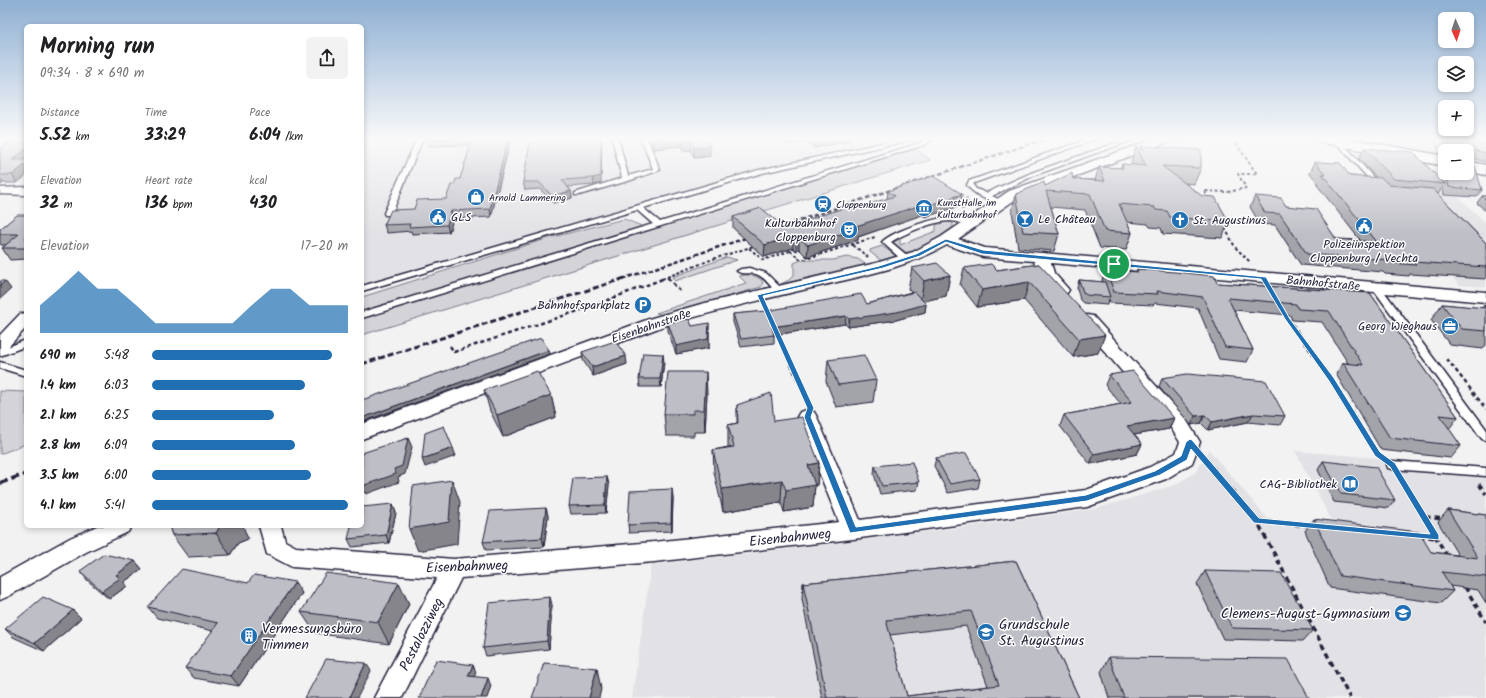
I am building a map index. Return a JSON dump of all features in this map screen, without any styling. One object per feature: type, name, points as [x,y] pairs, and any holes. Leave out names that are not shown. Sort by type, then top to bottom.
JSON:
[{"type":"street","name":"Eisenbahnstraße","points":[[364,431],[658,322],[779,291],[824,282],[906,259],[946,240],[1000,202],[1027,188],[1073,171]]},
{"type":"street","points":[[3,191],[24,191]]},
{"type":"street","name":"Bahnhofstraße","points":[[946,240],[982,252],[1486,297]]},
{"type":"street","points":[[1041,257],[1046,274],[1178,423],[1190,442]]},
{"type":"street","points":[[0,348],[2,343],[24,320]]},
{"type":"street","points":[[807,417],[853,530]]},
{"type":"street","name":"Eisenbahnweg","points":[[270,528],[275,547],[292,557],[454,569],[654,552],[853,530],[1087,498],[1158,473],[1185,458],[1190,442]]},
{"type":"street","points":[[0,589],[78,545],[116,528]]},
{"type":"street","name":"Pestalozziweg","points":[[388,698],[454,569]]},
{"type":"lane","points":[[388,213],[406,171]]},
{"type":"lane","points":[[623,171],[626,180]]},
{"type":"lane","points":[[578,194],[655,171]]},
{"type":"lane","points":[[364,288],[763,171]]},
{"type":"lane","points":[[364,314],[834,171]]},
{"type":"lane","points":[[1000,202],[974,190],[970,185],[971,182],[1003,171]]},
{"type":"lane","points":[[985,196],[1043,171]]},
{"type":"lane","points":[[1362,171],[1385,193]]},
{"type":"lane","points":[[639,208],[658,224]]},
{"type":"lane","points":[[906,259],[886,242],[915,229],[945,219],[954,219],[969,223]]},
{"type":"lane","points":[[740,271],[755,270],[762,272],[779,291]]},
{"type":"lane","points":[[1377,288],[1486,436]]},
{"type":"lane","points":[[0,353],[24,344]]},
{"type":"lane","points":[[0,365],[24,372]]},
{"type":"lane","points":[[1392,465],[1486,472]]},
{"type":"path","points":[[1211,203],[1204,191],[1228,192],[1246,188],[1238,174],[1257,174],[1255,171]]},
{"type":"path","points":[[955,211],[970,206],[963,194]]},
{"type":"path","points":[[1221,222],[1235,247],[1249,261]]},
{"type":"path","points":[[781,243],[800,259],[806,259],[882,235]]},
{"type":"path","points":[[450,346],[454,352],[587,308],[756,245]]},
{"type":"path","points":[[749,248],[763,260],[790,251]]},
{"type":"path","points":[[667,277],[680,291]]},
{"type":"path","points":[[1284,312],[1331,380],[1378,454],[1392,465],[1448,557]]},
{"type":"path","points":[[774,328],[810,408],[807,417]]},
{"type":"path","points":[[1190,442],[1257,521],[1350,698]]},
{"type":"path","points":[[1425,517],[1448,520]]},
{"type":"path","points":[[1257,521],[1319,526]]},
{"type":"path","points":[[1413,535],[1436,538]]},
{"type":"path","points":[[1463,583],[1486,622]]},
{"type":"shaded area","points":[[364,171],[757,171],[364,288]]},
{"type":"shaded area","points":[[844,171],[896,171],[364,334],[364,296],[549,238],[624,219],[649,229]]},
{"type":"shaded area","points":[[1358,171],[1431,171],[1438,177],[1438,180],[1441,180],[1486,223],[1486,287],[1459,285]]},
{"type":"shaded area","points":[[946,222],[953,223],[953,227],[936,240],[916,251],[902,252],[892,243],[900,239],[900,245],[936,231],[936,225]]},
{"type":"shaded area","points":[[882,246],[895,255],[895,258],[883,262],[870,252],[870,250]]},
{"type":"shaded area","points":[[727,257],[737,260],[675,281],[672,277]]},
{"type":"shaded area","points":[[847,257],[858,259],[868,266],[786,285],[781,284],[789,280],[794,275],[794,263],[801,260],[833,260]]},
{"type":"shaded area","points":[[745,275],[758,277],[763,283],[761,287],[663,315],[656,313],[746,283],[739,276]]},
{"type":"shaded area","points":[[0,391],[24,392],[24,445],[0,454]]},
{"type":"shaded area","name":"Grundschule St. Augustinus","points":[[1209,450],[1268,519],[1333,523],[1295,451],[1486,467],[1486,698],[632,698],[651,565],[956,528],[1095,509],[1175,485],[1196,472]]},
{"type":"building","points":[[0,171],[18,171],[12,175],[0,175]]},
{"type":"building","points":[[463,171],[500,171],[490,209],[451,211],[447,225],[409,227],[410,224],[384,225],[391,210],[414,209],[417,200],[446,199],[451,185],[454,185],[456,179],[460,179]]},
{"type":"building","points":[[525,171],[601,171],[601,176],[593,178],[562,180],[571,191],[552,196],[539,182],[523,182]]},
{"type":"building","points":[[1101,171],[1168,171],[1202,196],[1215,197],[1229,222],[1170,217],[1167,211],[1156,210],[1154,207],[1119,204],[1132,233],[1105,231],[1090,194],[1046,191],[1059,234],[1023,232],[1016,194],[1044,182],[1045,186],[1072,173],[1073,179],[1105,181]]},
{"type":"building","points":[[1322,171],[1346,171],[1350,176],[1382,178],[1389,185],[1433,189],[1486,243],[1486,267],[1414,262],[1416,265],[1392,263],[1390,260],[1307,254],[1280,214],[1265,213],[1255,196],[1281,198],[1286,206],[1316,209],[1336,239],[1377,242],[1322,174],[1326,175]]},
{"type":"building","points":[[1386,171],[1432,171],[1438,177],[1438,180],[1441,180],[1445,184],[1394,179]]},
{"type":"building","points":[[1474,171],[1476,171],[1482,190],[1449,187],[1448,180],[1474,180]]},
{"type":"building","points":[[933,176],[962,194],[927,206],[924,204],[856,226],[859,228],[808,245],[799,238],[796,239],[793,236],[765,245],[733,217],[761,208],[784,227],[853,205],[857,208],[895,196],[888,191]]},
{"type":"building","points":[[17,215],[24,215],[24,248],[2,248],[19,234],[0,234],[0,229]]},
{"type":"building","points":[[937,263],[950,275],[924,281],[912,268]]},
{"type":"building","points":[[991,264],[997,270],[1039,264],[1105,335],[1079,339],[1029,282],[982,290],[964,268]]},
{"type":"building","points":[[1106,269],[1138,272],[1137,269],[1214,276],[1217,283],[1370,293],[1458,417],[1440,415],[1461,446],[1390,438],[1343,363],[1363,365],[1329,311],[1298,309],[1296,304],[1228,298],[1253,350],[1225,347],[1203,297],[1157,291],[1158,294],[1114,292]]},
{"type":"building","points":[[1079,280],[1105,282],[1110,297],[1086,295],[1083,292]]},
{"type":"building","points":[[0,281],[5,281],[0,286]]},
{"type":"building","points":[[914,292],[926,304],[897,312],[849,319],[846,316],[772,327],[774,335],[741,339],[733,314],[766,311],[861,294],[867,304]]},
{"type":"building","points":[[1442,304],[1486,308],[1486,331],[1462,329]]},
{"type":"building","points":[[689,319],[692,326],[709,323],[708,339],[676,346],[668,323]]},
{"type":"building","points":[[541,338],[549,350],[364,417],[364,399]]},
{"type":"building","points":[[615,341],[626,356],[592,367],[582,352]]},
{"type":"building","points":[[643,353],[663,354],[660,379],[639,379]]},
{"type":"building","points":[[864,355],[876,380],[838,385],[828,360]]},
{"type":"building","points":[[537,371],[551,395],[497,415],[484,390]]},
{"type":"building","points":[[1133,371],[1174,418],[1127,426],[1142,444],[1094,454],[1064,415],[1132,402],[1109,375]]},
{"type":"building","points":[[668,372],[706,372],[704,410],[693,410],[693,414],[664,414]]},
{"type":"building","points":[[1187,374],[1266,381],[1285,416],[1253,414],[1212,422],[1205,415],[1195,416],[1162,378]]},
{"type":"building","points":[[771,393],[774,421],[802,417],[819,463],[808,465],[815,485],[786,490],[782,480],[722,489],[713,450],[734,447],[728,425],[738,423],[737,405]]},
{"type":"building","points":[[444,426],[453,448],[422,459],[425,433]]},
{"type":"building","points":[[408,438],[402,466],[394,469],[396,474],[364,485],[364,452]]},
{"type":"building","points":[[966,453],[980,479],[950,484],[936,458]]},
{"type":"building","points":[[1323,461],[1376,467],[1395,500],[1341,494]]},
{"type":"building","points":[[912,462],[919,482],[882,486],[875,466]]},
{"type":"building","points":[[607,477],[605,505],[569,506],[573,478]]},
{"type":"building","points":[[452,480],[449,522],[409,529],[413,486]]},
{"type":"building","points":[[672,489],[671,523],[628,525],[630,491]]},
{"type":"building","points":[[393,504],[386,535],[348,539],[351,528],[364,528],[364,507]]},
{"type":"building","points":[[546,508],[542,538],[483,542],[490,511]]},
{"type":"building","points":[[1448,510],[1486,515],[1486,577],[1442,572],[1453,591],[1340,576],[1314,519],[1419,532],[1431,552],[1478,558]]},
{"type":"building","points":[[170,528],[219,528],[216,533],[172,535]]},
{"type":"building","points":[[104,554],[135,561],[116,575],[120,578],[102,591],[80,571]]},
{"type":"building","points":[[1016,561],[1079,698],[827,698],[803,583]],"holes":[[[971,611],[999,685],[907,696],[886,620]]]},
{"type":"building","points":[[182,569],[248,583],[254,575],[295,582],[231,676],[185,668],[218,623],[148,607]]},
{"type":"building","points":[[1205,571],[1281,573],[1313,630],[1232,628]]},
{"type":"building","points":[[326,573],[399,583],[378,622],[301,612]]},
{"type":"building","points":[[43,597],[73,610],[35,643],[5,629]]},
{"type":"building","points":[[550,597],[547,641],[483,648],[489,603]]},
{"type":"building","points":[[1109,657],[1288,659],[1309,698],[1124,698]]},
{"type":"building","points":[[326,659],[366,663],[349,698],[305,698]]},
{"type":"building","points":[[436,660],[473,665],[468,676],[488,678],[481,698],[419,698]]},
{"type":"building","points":[[544,663],[597,668],[589,698],[532,698]]},
{"type":"railway","points":[[773,229],[950,171]]},
{"type":"railway","points":[[622,279],[755,235]]},
{"type":"railway","points":[[364,363],[625,278]]},
{"type":"railway","points":[[0,483],[24,475]]},
{"type":"place","name":"Arnold Lammering","points":[[476,197]]},
{"type":"place","name":"Cloppenburg","points":[[823,204]]},
{"type":"place","name":"KunstHalle im Kulturbahnhof","points":[[924,208]]},
{"type":"place","name":"GLS","points":[[438,217]]},
{"type":"place","name":"Le Château","points":[[1025,219]]},
{"type":"place","name":"St. Augustinus","points":[[1180,220]]},
{"type":"place","name":"Polizeiinspektion Cloppenburg / Vechta","points":[[1364,226]]},
{"type":"place","name":"Kulturbahnhof Cloppenburg","points":[[849,230]]},
{"type":"place","name":"Bahnhofsparkplatz","points":[[643,305]]},
{"type":"place","name":"Georg Wieghaus","points":[[1450,326]]},
{"type":"place","name":"CAG-Bibliothek","points":[[1350,484]]},
{"type":"place","name":"Clemens-August-Gymnasium","points":[[1403,613]]},
{"type":"place","name":"Grundschule St. Augustinus","points":[[986,632]]},
{"type":"place","name":"Vermessungsbüro Timmen","points":[[249,636]]},
{"type":"route","points":[[946,240],[982,252],[1114,264],[1164,270],[1264,278],[1288,319],[1331,380],[1378,454],[1392,465],[1425,517],[1436,538],[1257,521],[1190,442],[1185,458],[1158,473],[1087,498],[853,530],[807,417],[810,408],[760,295],[824,282],[880,267],[918,255],[946,240]]}]
